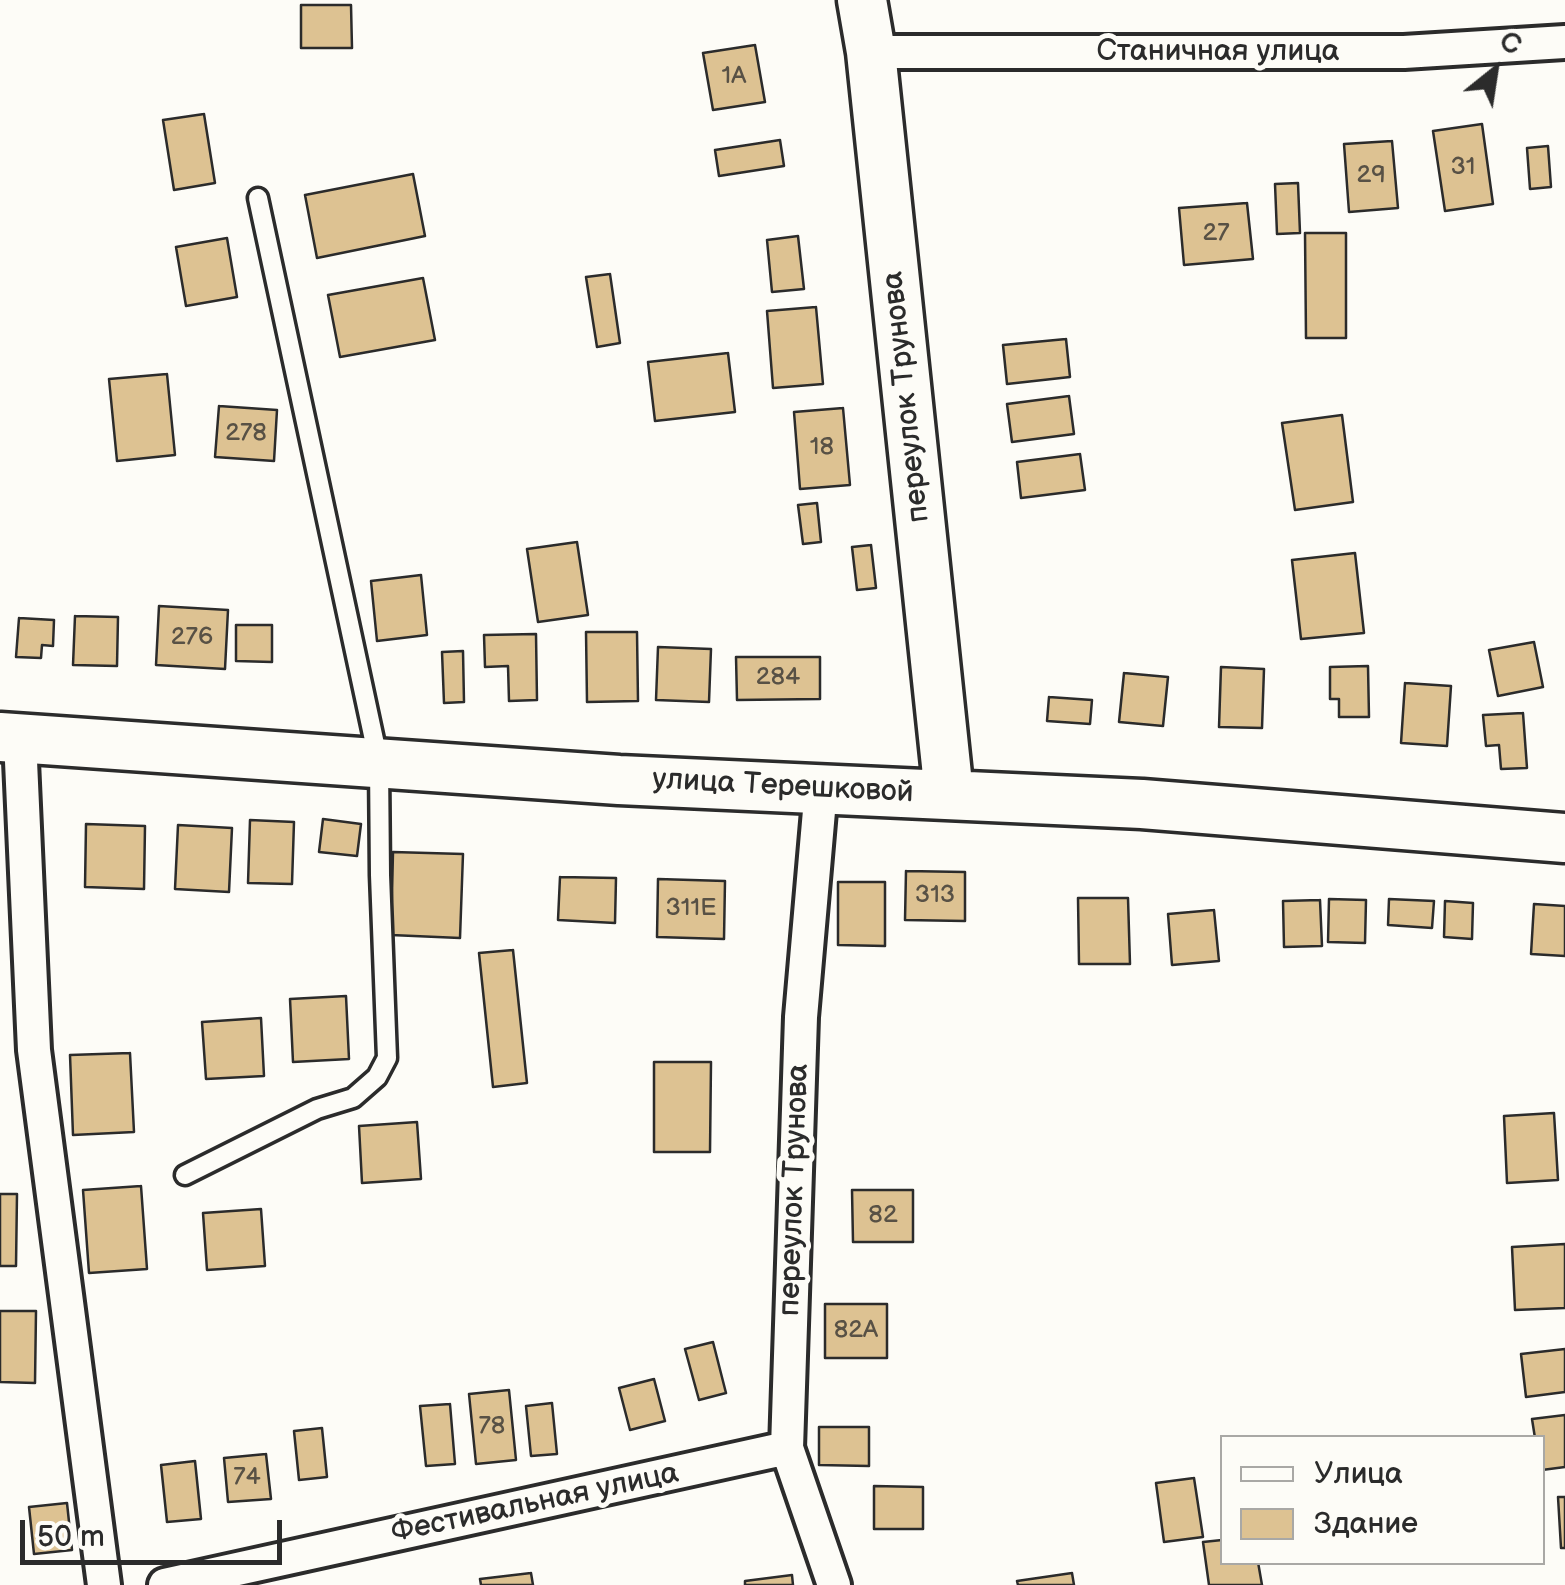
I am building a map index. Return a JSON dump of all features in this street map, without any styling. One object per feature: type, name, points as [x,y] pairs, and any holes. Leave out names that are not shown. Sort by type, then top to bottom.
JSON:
[{"type":"street","name":"переулок Трунова","points":[[862,0],[872,52],[949,794]]},
{"type":"street","name":"Станичная улица","points":[[872,52],[1404,52],[1565,42]]},
{"type":"street","name":"улица Терешковой","points":[[10,738],[619,780],[1142,804],[1565,838]]},
{"type":"street","points":[[10,738],[34,1050],[104,1585]]},
{"type":"street","name":"переулок Трунова","points":[[821,788],[801,1017],[787,1448],[834,1585]]},
{"type":"street","name":"Фестивальная улица","points":[[164,1585],[787,1448]]},
{"type":"lane","points":[[184,1175],[317,1109],[352,1098],[377,1077],[387,1058],[380,763],[258,198]]},
{"type":"building","points":[[301,5],[351,5],[352,48],[301,48]]},
{"type":"building","points":[[755,45],[765,102],[713,110],[703,53]]},
{"type":"building","points":[[204,114],[215,183],[174,190],[163,120]]},
{"type":"building","points":[[1482,124],[1493,204],[1445,211],[1433,131]]},
{"type":"building","points":[[780,140],[784,166],[719,176],[715,150]]},
{"type":"building","points":[[1392,141],[1398,208],[1349,212],[1344,144]]},
{"type":"building","points":[[1548,146],[1551,187],[1530,189],[1527,148]]},
{"type":"building","points":[[413,174],[425,236],[317,258],[305,195]]},
{"type":"building","points":[[1298,183],[1300,233],[1277,234],[1275,184]]},
{"type":"building","points":[[1247,203],[1253,259],[1184,265],[1179,208]]},
{"type":"building","points":[[1305,233],[1346,233],[1346,338],[1306,338]]},
{"type":"building","points":[[798,236],[804,289],[772,292],[767,240]]},
{"type":"building","points":[[227,238],[237,297],[186,306],[176,247]]},
{"type":"building","points":[[610,274],[620,343],[597,347],[586,277]]},
{"type":"building","points":[[423,278],[435,340],[340,357],[328,295]]},
{"type":"building","points":[[816,307],[823,384],[773,388],[767,311]]},
{"type":"building","points":[[1066,339],[1070,377],[1007,384],[1003,345]]},
{"type":"building","points":[[728,353],[735,412],[655,421],[648,362]]},
{"type":"building","points":[[167,374],[175,455],[117,461],[109,379]]},
{"type":"building","points":[[1069,396],[1074,434],[1012,442],[1007,404]]},
{"type":"building","points":[[219,406],[277,410],[274,461],[215,457]]},
{"type":"building","points":[[843,408],[850,485],[800,489],[794,412]]},
{"type":"building","points":[[1342,415],[1353,502],[1295,510],[1282,423]]},
{"type":"building","points":[[1080,454],[1085,490],[1021,498],[1017,462]]},
{"type":"building","points":[[817,503],[821,542],[803,544],[798,505]]},
{"type":"building","points":[[577,542],[588,615],[538,622],[527,549]]},
{"type":"building","points":[[871,545],[876,588],[857,590],[852,547]]},
{"type":"building","points":[[1355,553],[1364,633],[1301,639],[1292,560]]},
{"type":"building","points":[[421,575],[427,635],[377,641],[371,581]]},
{"type":"building","points":[[159,606],[228,610],[225,669],[156,665]]},
{"type":"building","points":[[75,616],[118,617],[117,666],[73,665]]},
{"type":"building","points":[[19,618],[54,620],[53,646],[42,645],[41,658],[16,657]]},
{"type":"building","points":[[236,625],[272,625],[272,662],[236,661]]},
{"type":"building","points":[[586,632],[637,632],[638,701],[587,702]]},
{"type":"building","points":[[536,634],[537,700],[509,701],[508,666],[485,667],[484,635]]},
{"type":"building","points":[[1534,642],[1543,687],[1498,696],[1489,650]]},
{"type":"building","points":[[658,647],[711,649],[709,702],[656,700]]},
{"type":"building","points":[[463,651],[464,702],[444,703],[442,652]]},
{"type":"building","points":[[736,657],[820,657],[820,699],[737,700]]},
{"type":"building","points":[[1368,666],[1369,717],[1339,717],[1339,699],[1330,699],[1330,667]]},
{"type":"building","points":[[1221,667],[1264,669],[1262,728],[1219,727]]},
{"type":"building","points":[[1124,673],[1168,677],[1163,726],[1119,722]]},
{"type":"building","points":[[1405,683],[1451,686],[1447,746],[1401,743]]},
{"type":"building","points":[[1049,697],[1092,700],[1090,724],[1047,721]]},
{"type":"building","points":[[1523,713],[1527,768],[1501,769],[1499,745],[1486,746],[1483,715]]},
{"type":"building","points":[[323,819],[361,824],[357,856],[319,852]]},
{"type":"building","points":[[250,820],[294,822],[292,884],[248,883]]},
{"type":"building","points":[[86,824],[145,826],[144,889],[85,887]]},
{"type":"building","points":[[178,825],[232,828],[229,892],[175,889]]},
{"type":"building","points":[[393,852],[463,854],[460,938],[391,935]]},
{"type":"building","points":[[906,871],[965,872],[965,921],[905,920]]},
{"type":"building","points":[[560,877],[616,878],[615,923],[558,920]]},
{"type":"building","points":[[658,879],[725,881],[724,939],[657,937]]},
{"type":"building","points":[[838,882],[885,882],[885,946],[838,945]]},
{"type":"building","points":[[1078,898],[1128,898],[1130,964],[1079,964]]},
{"type":"building","points":[[1329,899],[1366,900],[1365,943],[1328,942]]},
{"type":"building","points":[[1389,899],[1434,901],[1432,928],[1388,925]]},
{"type":"building","points":[[1320,900],[1322,946],[1284,947],[1283,901]]},
{"type":"building","points":[[1445,901],[1473,903],[1472,939],[1444,937]]},
{"type":"building","points":[[1534,904],[1565,906],[1565,956],[1531,954]]},
{"type":"building","points":[[1214,910],[1219,961],[1172,965],[1168,914]]},
{"type":"building","points":[[513,950],[527,1083],[493,1087],[479,953]]},
{"type":"building","points":[[346,996],[349,1059],[293,1062],[290,999]]},
{"type":"building","points":[[261,1018],[264,1076],[206,1079],[202,1022]]},
{"type":"building","points":[[130,1053],[134,1132],[73,1135],[70,1055]]},
{"type":"building","points":[[654,1062],[711,1062],[710,1152],[654,1152]]},
{"type":"building","points":[[1554,1113],[1558,1180],[1507,1183],[1504,1116]]},
{"type":"building","points":[[417,1122],[421,1179],[362,1183],[359,1126]]},
{"type":"building","points":[[141,1186],[147,1269],[89,1273],[83,1190]]},
{"type":"building","points":[[852,1190],[913,1190],[913,1242],[853,1242]]},
{"type":"building","points":[[0,1194],[17,1194],[16,1266],[0,1266]]},
{"type":"building","points":[[261,1209],[265,1266],[207,1270],[203,1213]]},
{"type":"building","points":[[1565,1244],[1565,1308],[1515,1310],[1512,1247]]},
{"type":"building","points":[[825,1304],[887,1304],[887,1358],[825,1358]]},
{"type":"building","points":[[0,1311],[36,1311],[35,1383],[0,1382]]},
{"type":"building","points":[[713,1342],[726,1393],[699,1400],[685,1349]]},
{"type":"building","points":[[1565,1349],[1565,1392],[1526,1397],[1521,1354]]},
{"type":"building","points":[[654,1379],[665,1421],[630,1430],[619,1388]]},
{"type":"building","points":[[509,1390],[516,1460],[476,1464],[469,1394]]},
{"type":"building","points":[[552,1403],[557,1454],[531,1456],[526,1406]]},
{"type":"building","points":[[450,1404],[455,1464],[426,1466],[420,1406]]},
{"type":"building","points":[[1565,1415],[1565,1467],[1545,1470],[1545,1435],[1535,1435],[1532,1419]]},
{"type":"building","points":[[819,1427],[869,1427],[869,1466],[819,1465]]},
{"type":"building","points":[[322,1428],[327,1477],[299,1480],[294,1431]]},
{"type":"building","points":[[266,1454],[271,1499],[228,1502],[224,1458]]},
{"type":"building","points":[[195,1461],[201,1519],[167,1522],[161,1465]]},
{"type":"building","points":[[1194,1478],[1203,1537],[1164,1542],[1156,1483]]},
{"type":"building","points":[[874,1486],[923,1487],[923,1529],[874,1529]]},
{"type":"building","points":[[1558,1497],[1565,1497],[1565,1548],[1561,1548]]},
{"type":"building","points":[[67,1503],[72,1550],[34,1554],[29,1507]]},
{"type":"building","points":[[1220,1540],[1220,1565],[1259,1565],[1262,1585],[1209,1585],[1203,1542]]},
{"type":"building","points":[[531,1573],[533,1585],[481,1585],[480,1579]]},
{"type":"building","points":[[1072,1573],[1074,1585],[1018,1585],[1017,1581]]},
{"type":"building","points":[[792,1575],[793,1585],[745,1585],[745,1581]]}]
